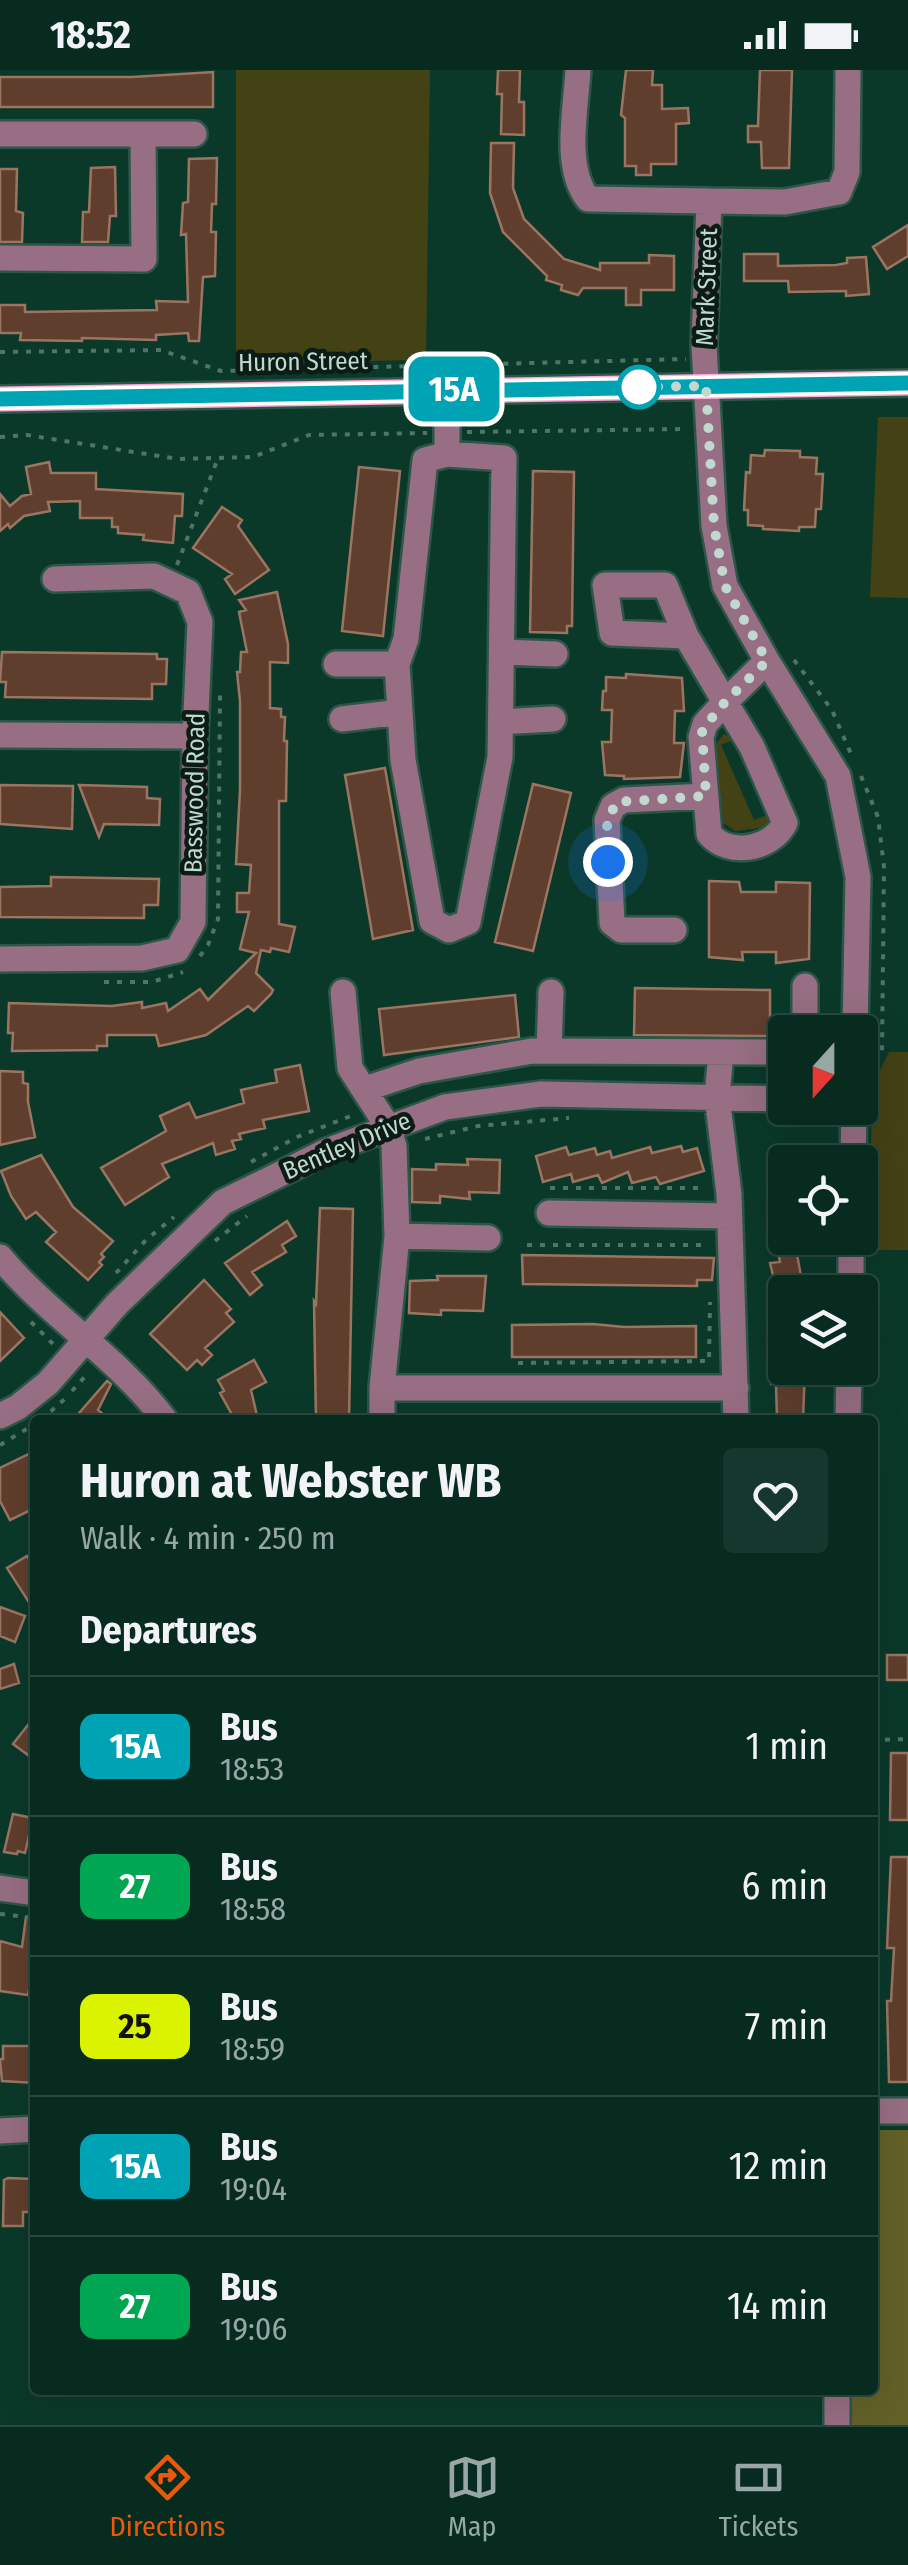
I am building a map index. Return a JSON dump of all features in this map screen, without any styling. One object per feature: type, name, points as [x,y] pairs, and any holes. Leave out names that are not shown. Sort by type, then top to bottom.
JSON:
[{"type":"main road","name":"Huron Street","points":[[0,398],[908,384]]},
{"type":"street","name":"Mark Street","points":[[578,70],[574,161],[580,188],[588,199],[709,201],[706,386],[714,526],[725,586],[778,658],[838,776],[858,877],[855,1015]]},
{"type":"street","points":[[709,201],[785,202],[838,192],[848,172],[848,70]]},
{"type":"street","points":[[0,134],[194,134]]},
{"type":"street","points":[[0,258],[144,259],[144,134]]},
{"type":"street","points":[[447,443],[504,458],[500,757],[468,922],[449,930],[432,921],[403,760],[396,664],[406,639],[426,460],[447,443],[448,390]]},
{"type":"street","name":"Basswood Road","points":[[0,959],[142,958],[178,950],[193,922],[200,622],[188,592],[154,576],[55,579]]},
{"type":"street","points":[[686,636],[725,702],[752,748],[785,823],[776,838],[764,843],[743,848],[726,845],[709,834],[701,737],[705,724],[725,702],[778,658]]},
{"type":"street","points":[[502,652],[555,654]]},
{"type":"street","points":[[336,664],[396,664]]},
{"type":"street","points":[[342,719],[400,712]]},
{"type":"street","points":[[501,722],[553,719]]},
{"type":"street","points":[[0,735],[195,736]]},
{"type":"street","points":[[674,930],[621,930],[612,923],[607,820],[614,806],[624,800],[706,796]]},
{"type":"street","points":[[804,1015],[805,986]]},
{"type":"street","points":[[343,992],[350,1068],[391,1136],[397,1236],[382,1415]]},
{"type":"street","points":[[549,1051],[551,992]]},
{"type":"street","points":[[365,1089],[419,1071],[549,1051],[768,1052]]},
{"type":"street","points":[[722,1052],[717,1097],[728,1216],[736,1415]]},
{"type":"street","name":"Bentley Drive","points":[[0,1416],[48,1384],[116,1304],[223,1202],[326,1150],[391,1136],[444,1108],[541,1094],[768,1098]]},
{"type":"street","points":[[549,1200],[728,1216]]},
{"type":"street","points":[[397,1236],[488,1238]]},
{"type":"street","points":[[0,1258],[126,1374],[161,1415]]},
{"type":"street","points":[[848,1415],[849,1385]]},
{"type":"street","points":[[382,1388],[736,1388]]},
{"type":"street","points":[[0,1888],[30,1892]]},
{"type":"street","points":[[878,2111],[908,2110]]},
{"type":"street","points":[[0,2132],[30,2129]]},
{"type":"street","points":[[837,2425],[838,2395]]},
{"type":"path","points":[[0,352],[161,350],[221,371],[688,359]]},
{"type":"path","points":[[0,437],[27,436],[178,459],[253,457],[308,435],[447,443],[707,428]]},
{"type":"path","points":[[176,564],[218,458]]},
{"type":"path","points":[[778,658],[832,710],[854,760]]},
{"type":"path","points":[[860,774],[878,817],[884,867],[882,1053]]},
{"type":"path","points":[[391,1136],[575,1117]]},
{"type":"path","points":[[549,1200],[720,1188]]},
{"type":"path","points":[[203,1251],[256,1209]]},
{"type":"path","points":[[527,1246],[712,1245],[720,1252]]},
{"type":"path","points":[[518,1363],[709,1361],[708,1306],[716,1296]]},
{"type":"path","points":[[29,1320],[53,1344]]},
{"type":"path","points":[[46,1415],[91,1370],[100,1380]]},
{"type":"path","points":[[0,1445],[30,1427]]},
{"type":"path","points":[[878,1740],[908,1739]]},
{"type":"path","points":[[0,1914],[30,1917]]},
{"type":"shaded area","points":[[236,70],[430,70],[426,360],[236,363]]},
{"type":"shaded area","points":[[878,417],[908,417],[908,598],[870,597]]},
{"type":"shaded area","points":[[724,734],[735,739],[721,745],[754,820],[773,813],[767,827],[735,831],[723,823],[716,744]]},
{"type":"shaded area","points":[[889,1052],[908,1052],[908,1250],[878,1250],[878,1145],[871,1145],[872,1125],[878,1125],[878,1074]]},
{"type":"shaded area","points":[[878,2130],[908,2130],[908,2425],[834,2425],[837,2395],[878,2395]]},
{"type":"building","points":[[498,70],[520,70],[524,135],[501,134]]},
{"type":"building","points":[[626,70],[653,70],[652,85],[662,85],[662,109],[688,108],[689,123],[676,124],[676,164],[651,164],[651,175],[636,175],[636,166],[625,166],[625,118],[621,115]]},
{"type":"building","points":[[760,70],[792,70],[789,168],[762,168],[761,142],[748,142],[748,126],[758,126]]},
{"type":"building","points":[[213,72],[213,107],[0,107],[0,77],[132,77]]},
{"type":"building","points":[[491,143],[514,143],[513,188],[524,219],[564,259],[600,270],[600,263],[649,263],[649,255],[674,256],[674,290],[641,290],[641,305],[626,305],[626,288],[583,288],[578,295],[546,280],[547,276],[503,232],[490,193]]},
{"type":"building","points":[[217,158],[211,232],[216,232],[215,276],[203,277],[199,341],[189,341],[188,333],[156,335],[156,340],[82,341],[20,340],[21,333],[0,333],[0,305],[25,305],[25,312],[157,310],[156,301],[188,302],[186,234],[181,235],[183,203],[188,202],[189,159]]},
{"type":"building","points":[[115,167],[116,216],[110,216],[108,242],[82,242],[83,212],[89,212],[91,168]]},
{"type":"building","points":[[0,169],[17,169],[16,211],[23,213],[22,242],[0,242]]},
{"type":"building","points":[[908,225],[908,256],[887,269],[873,247]]},
{"type":"building","points":[[744,254],[778,254],[778,266],[836,265],[847,263],[847,258],[866,257],[869,294],[789,292],[788,281],[744,281]]},
{"type":"building","points":[[765,450],[800,451],[800,457],[817,458],[816,474],[823,474],[821,509],[816,509],[815,527],[799,527],[799,531],[748,525],[748,510],[744,510],[746,472],[750,473],[751,455],[764,456]]},
{"type":"building","points":[[49,462],[51,473],[96,473],[96,489],[183,494],[182,516],[175,516],[173,543],[118,533],[118,527],[112,527],[112,518],[80,518],[80,501],[48,502],[50,511],[24,516],[0,531],[0,494],[10,506],[31,494],[26,467]]},
{"type":"building","points":[[359,467],[400,471],[383,636],[342,631]]},
{"type":"building","points":[[533,471],[574,472],[572,626],[567,626],[567,633],[530,632]]},
{"type":"building","points":[[222,507],[242,520],[238,526],[269,570],[235,594],[225,579],[232,574],[193,548]]},
{"type":"building","points":[[277,592],[288,644],[288,663],[270,662],[270,708],[281,709],[287,741],[286,801],[279,801],[279,924],[295,927],[289,952],[261,950],[256,973],[273,990],[271,994],[254,1011],[248,1006],[206,1035],[169,1044],[159,1046],[156,1035],[107,1035],[107,1046],[97,1046],[97,1050],[12,1051],[9,1003],[112,1006],[142,1002],[142,1008],[166,1003],[168,1011],[200,989],[208,1000],[256,953],[240,949],[249,912],[237,912],[237,893],[249,893],[251,865],[236,864],[240,790],[237,672],[241,652],[247,652],[239,612],[246,610],[239,600]]},
{"type":"building","points":[[2,652],[157,654],[157,659],[167,659],[166,684],[152,684],[152,699],[5,697],[6,682],[0,682]]},
{"type":"building","points":[[626,674],[682,678],[684,711],[675,711],[674,743],[684,743],[680,777],[624,779],[605,775],[602,742],[611,742],[612,710],[602,710],[603,691],[606,677],[626,678]]},
{"type":"building","points":[[385,768],[413,930],[373,939],[345,775]]},
{"type":"building","points":[[533,784],[571,793],[533,951],[495,942]]},
{"type":"building","points":[[0,785],[73,786],[72,829],[0,824]]},
{"type":"building","points":[[79,785],[147,787],[147,798],[160,799],[159,825],[104,824],[99,837]]},
{"type":"building","points":[[51,877],[159,879],[158,905],[144,905],[144,918],[0,917],[0,887],[51,886]]},
{"type":"building","points":[[709,881],[739,882],[741,892],[776,892],[776,882],[810,883],[809,959],[776,963],[776,952],[742,952],[743,960],[709,957]]},
{"type":"building","points":[[635,988],[770,990],[768,1036],[634,1035]]},
{"type":"building","points":[[515,995],[519,1037],[384,1055],[379,1009]]},
{"type":"building","points":[[300,1065],[309,1111],[263,1120],[265,1128],[239,1134],[241,1139],[232,1141],[235,1149],[216,1155],[213,1143],[162,1164],[169,1177],[125,1205],[101,1168],[166,1131],[160,1116],[189,1103],[196,1118],[244,1103],[241,1090],[277,1082],[275,1070]]},
{"type":"building","points":[[0,1071],[23,1072],[35,1137],[0,1145]]},
{"type":"building","points":[[681,1146],[683,1152],[697,1148],[704,1171],[660,1184],[656,1177],[632,1183],[628,1172],[602,1183],[598,1175],[573,1182],[571,1174],[543,1182],[536,1156],[566,1147],[569,1155],[595,1148],[597,1155],[610,1151],[612,1158],[650,1147],[652,1153]]},
{"type":"building","points":[[41,1155],[73,1207],[113,1241],[101,1254],[102,1265],[88,1280],[46,1242],[56,1232],[36,1212],[26,1219],[1,1171]]},
{"type":"building","points":[[467,1159],[500,1160],[499,1193],[469,1192],[470,1199],[440,1196],[440,1203],[412,1202],[412,1169],[436,1170],[436,1164],[468,1165]]},
{"type":"building","points":[[320,1208],[353,1209],[349,1415],[316,1415],[314,1301],[316,1304]]},
{"type":"building","points":[[287,1221],[296,1236],[282,1245],[286,1252],[252,1272],[262,1285],[250,1295],[225,1263]]},
{"type":"building","points":[[522,1255],[714,1258],[712,1280],[697,1280],[697,1286],[523,1284]]},
{"type":"building","points":[[779,1255],[797,1255],[801,1275],[773,1275],[770,1263],[780,1262]]},
{"type":"building","points":[[437,1276],[486,1276],[483,1311],[409,1313],[410,1281],[438,1280]]},
{"type":"building","points":[[204,1280],[231,1309],[226,1313],[234,1322],[205,1348],[212,1355],[202,1365],[197,1360],[187,1370],[150,1334]]},
{"type":"building","points":[[0,1312],[24,1338],[0,1361]]},
{"type":"building","points":[[512,1325],[696,1326],[696,1357],[512,1357]]},
{"type":"building","points":[[254,1360],[266,1382],[251,1390],[257,1415],[232,1415],[220,1393],[224,1391],[218,1380]]},
{"type":"building","points":[[107,1381],[111,1384],[98,1410],[104,1415],[77,1415]]},
{"type":"building","points":[[776,1385],[804,1385],[803,1415],[777,1415]]},
{"type":"building","points":[[30,1453],[30,1510],[10,1520],[0,1501],[0,1468]]},
{"type":"building","points":[[27,1556],[30,1560],[30,1604],[7,1568]]},
{"type":"building","points":[[0,1607],[25,1616],[15,1642],[0,1636]]},
{"type":"building","points":[[887,1655],[908,1655],[908,1680],[887,1680]]},
{"type":"building","points":[[14,1664],[19,1683],[0,1689],[0,1669]]},
{"type":"building","points":[[30,1722],[30,1753],[13,1744]]},
{"type":"building","points":[[891,1753],[908,1753],[908,1820],[890,1820]]},
{"type":"building","points":[[13,1814],[30,1817],[25,1853],[4,1852]]},
{"type":"building","points":[[891,1857],[908,1857],[908,2082],[889,2082],[887,2001],[891,2001],[894,1948],[887,1948]]},
{"type":"building","points":[[26,1917],[30,1917],[28,1995],[0,1991],[0,1941],[22,1947]]},
{"type":"building","points":[[3,2046],[30,2046],[30,2083],[2,2081]]},
{"type":"building","points":[[30,2179],[30,2212],[23,2212],[23,2226],[3,2226],[4,2180]]},
{"type":"bus line","name":"15A","points":[[0,399],[908,383]]},
{"type":"route","points":[[608,862],[607,820],[617,802],[706,796],[702,730],[767,661],[725,586],[714,526],[706,386],[634,387],[639,387]]}]
